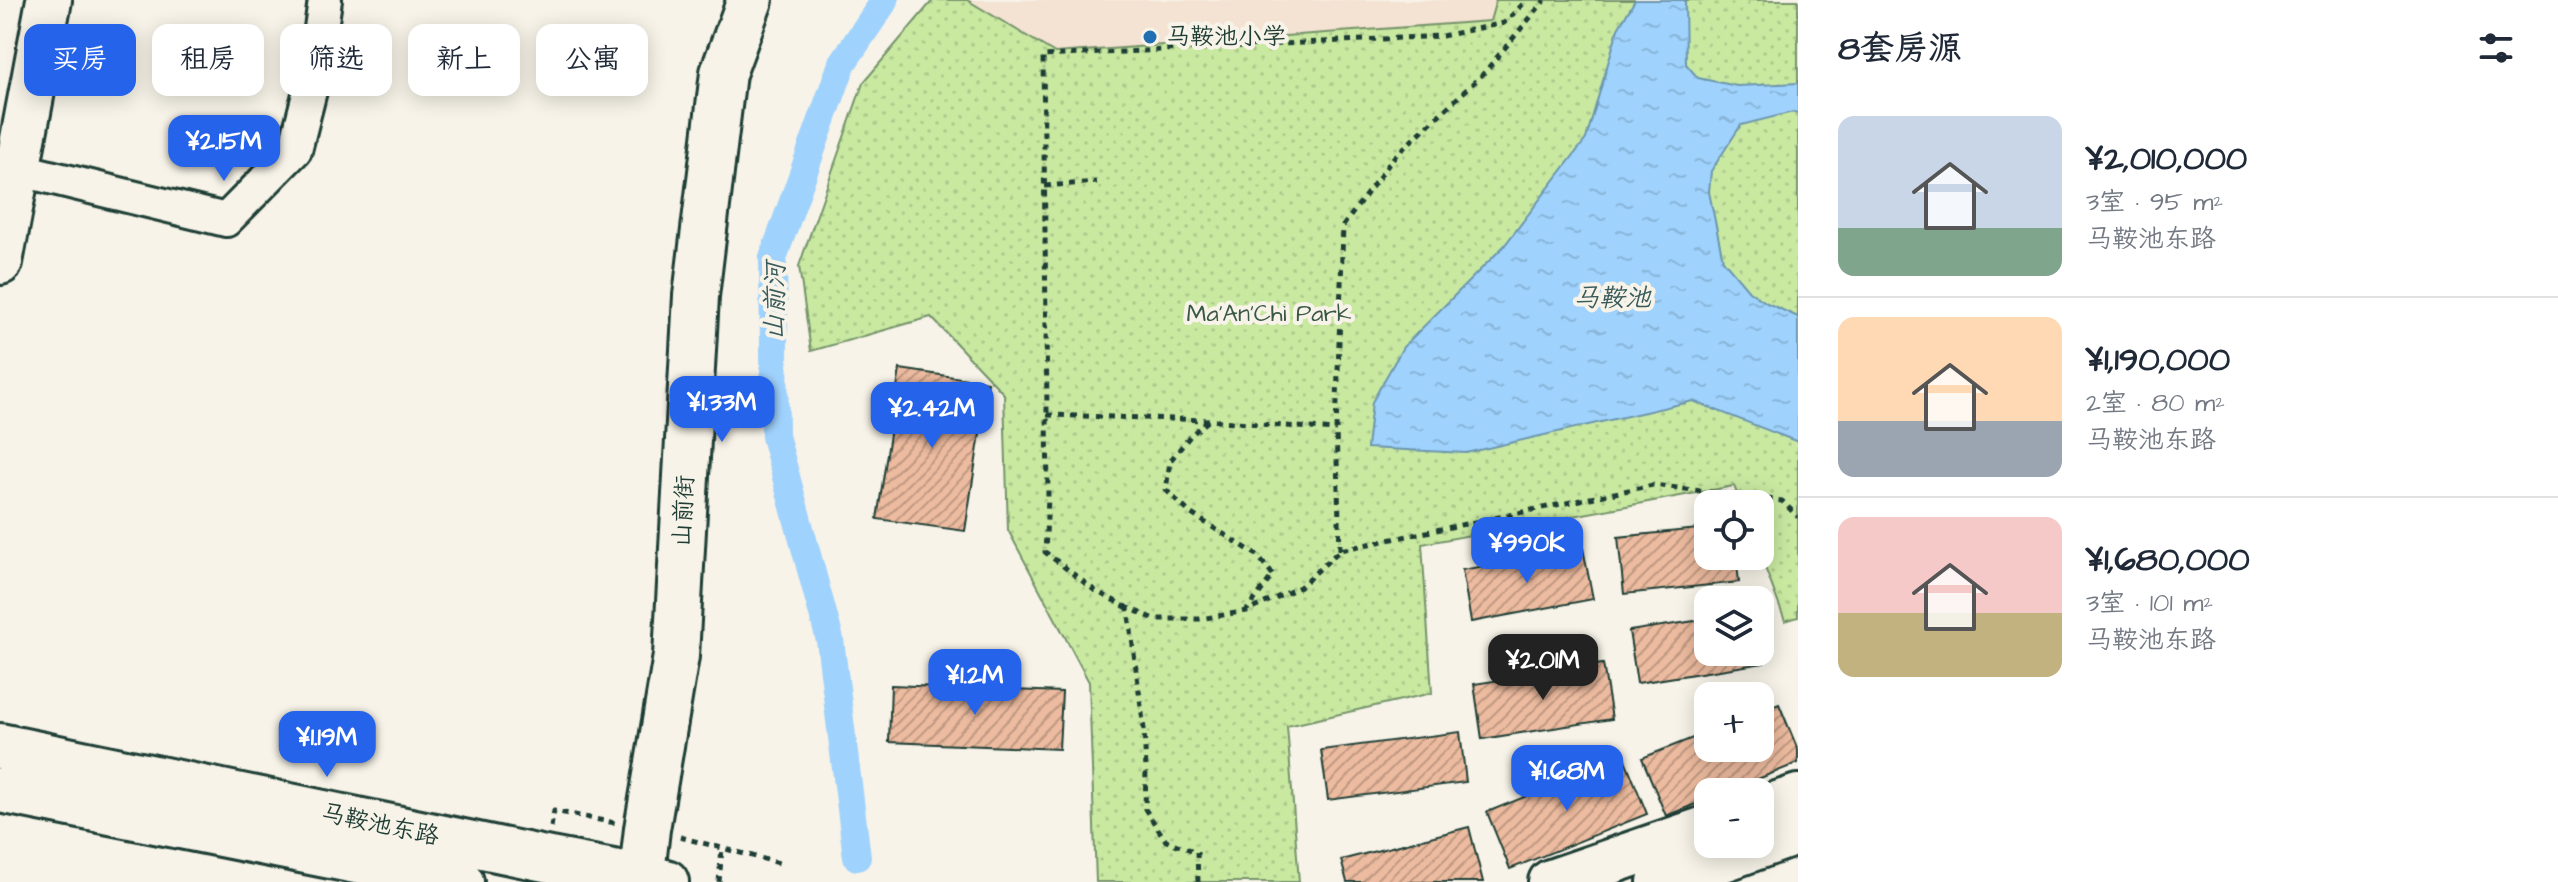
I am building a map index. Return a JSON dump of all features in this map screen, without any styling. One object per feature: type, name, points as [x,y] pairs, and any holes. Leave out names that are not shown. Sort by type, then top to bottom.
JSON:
[{"type":"main road","points":[[0,262],[49,0]]},
{"type":"main road","name":"山前街","points":[[633,879],[647,829],[676,656],[696,296],[723,73],[750,0]]},
{"type":"main road","name":"马鞍池东路","points":[[0,746],[633,879]]},
{"type":"main road","name":"马鞍池东路","points":[[0,790],[461,882]]},
{"type":"main road","points":[[1774,805],[1798,797]]},
{"type":"main road","points":[[1660,882],[1798,832]]},
{"type":"main road","points":[[1551,882],[1694,833]]},
{"type":"street","points":[[17,169],[226,220],[295,150],[315,71],[325,0]]},
{"type":"path","points":[[1527,0],[1504,23],[1442,36],[1043,56],[1048,499],[1045,552],[1094,590],[1128,608],[1155,619],[1200,619],[1247,611],[1300,587],[1340,550],[1653,485],[1782,501],[1798,517]]},
{"type":"path","points":[[1340,550],[1336,430],[1343,226],[1394,157],[1483,74],[1545,0]]},
{"type":"path","points":[[1045,186],[1097,182]]},
{"type":"path","points":[[1047,415],[1209,420],[1336,430]]},
{"type":"path","points":[[1209,420],[1191,435],[1170,461],[1166,490],[1190,513],[1257,555],[1273,575],[1247,611]]},
{"type":"path","points":[[1128,608],[1144,729],[1145,809],[1166,841],[1197,852],[1198,882]]},
{"type":"path","points":[[719,882],[722,848],[779,863]]},
{"type":"shaded area","name":"马鞍池小学","points":[[967,0],[1496,0],[1490,21],[1055,53]]},
{"type":"green space","name":"Ma'An'Chi Park","points":[[933,0],[967,0],[1055,53],[1490,21],[1496,0],[1798,0],[1798,617],[1785,621],[1766,570],[1774,570],[1774,490],[1736,490],[1734,486],[1694,490],[1694,493],[1422,544],[1432,693],[1287,726],[1299,882],[1096,882],[1089,682],[1008,530],[1004,394],[931,317],[811,351],[799,266],[863,83]]},
{"type":"water","name":"马鞍池","points":[[1635,0],[1685,0],[1686,64],[1698,78],[1737,86],[1798,83],[1798,113],[1741,125],[1711,171],[1709,192],[1723,260],[1749,291],[1798,317],[1798,442],[1693,401],[1466,453],[1367,448],[1372,402],[1403,347],[1504,246],[1586,139],[1618,29]]},
{"type":"building","points":[[900,369],[988,382],[965,531],[877,519]]},
{"type":"building","points":[[1694,529],[1694,570],[1738,570],[1739,582],[1624,594],[1618,537]]},
{"type":"building","points":[[1583,548],[1593,599],[1471,622],[1462,570]]},
{"type":"building","points":[[1694,621],[1694,666],[1745,666],[1637,683],[1629,631]]},
{"type":"building","points":[[1603,664],[1612,719],[1482,739],[1474,684]]},
{"type":"building","points":[[891,685],[1062,692],[1059,749],[889,742]]},
{"type":"building","points":[[1779,704],[1798,750],[1798,763],[1760,778],[1694,778],[1694,805],[1666,816],[1642,758],[1694,738],[1694,762],[1774,762],[1774,706]]},
{"type":"building","points":[[1460,732],[1466,782],[1328,800],[1321,750]]},
{"type":"building","points":[[1624,757],[1647,814],[1510,869],[1487,812]]},
{"type":"building","points":[[1469,827],[1483,882],[1347,882],[1341,860]]},
{"type":"waterway","name":"山前河","points":[[857,857],[830,640],[775,436],[773,258],[842,64],[885,0]]},
{"type":"place","name":"马鞍池小学","points":[[1150,37]]}]
